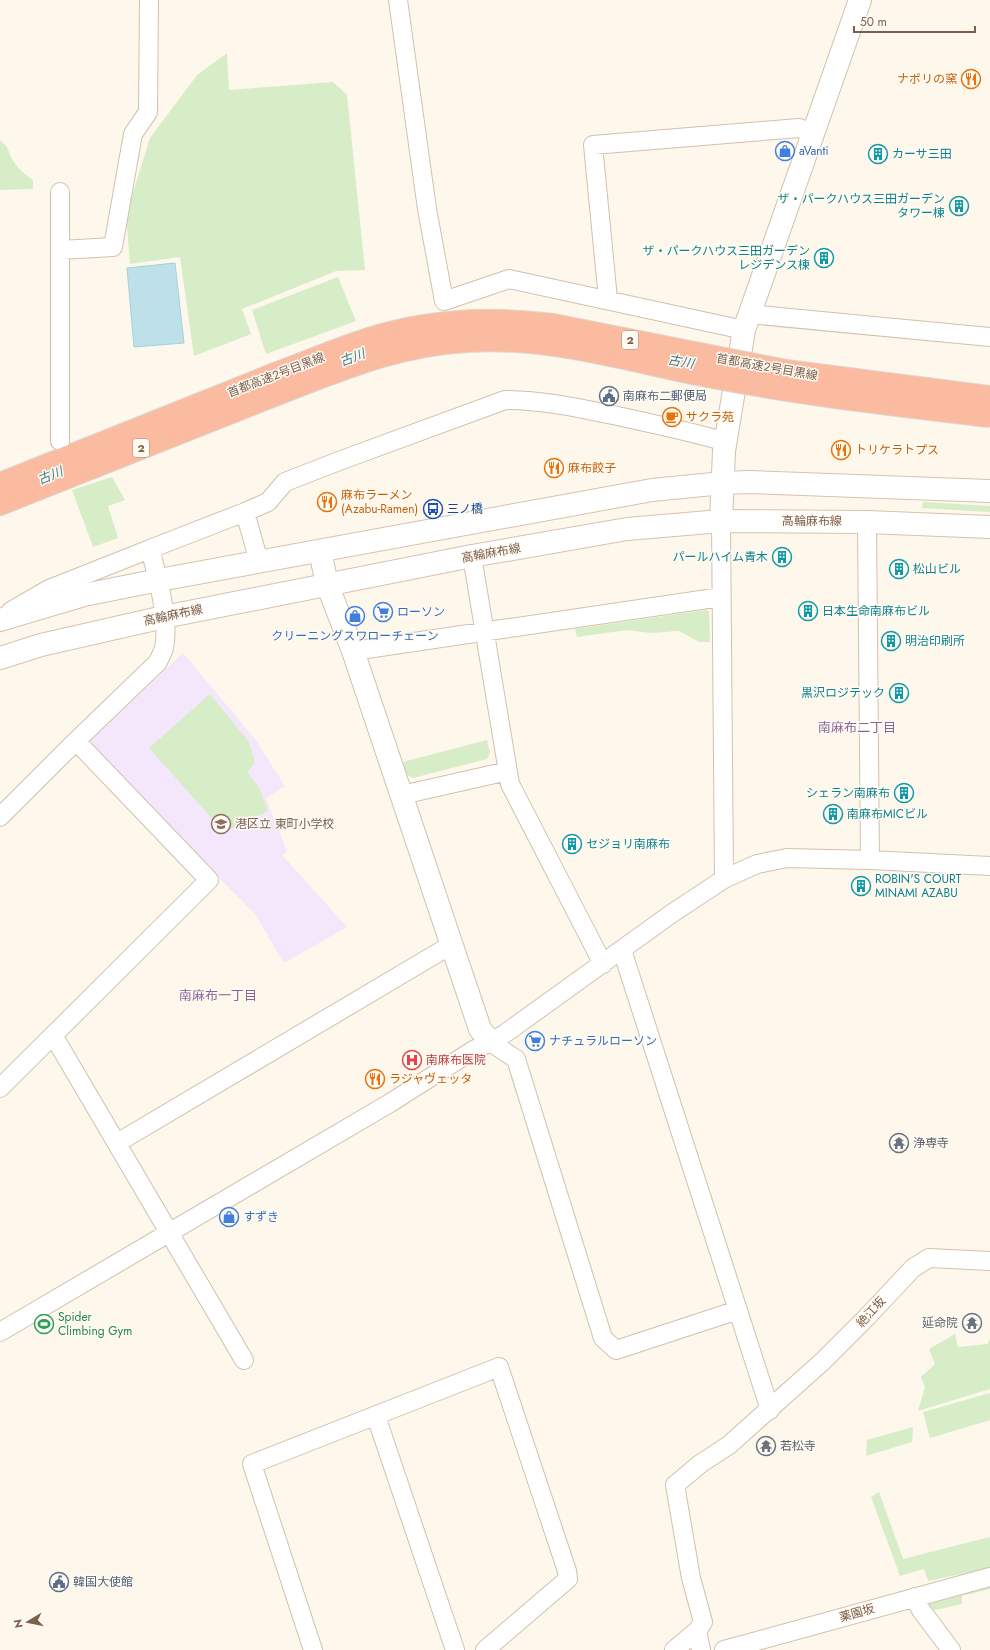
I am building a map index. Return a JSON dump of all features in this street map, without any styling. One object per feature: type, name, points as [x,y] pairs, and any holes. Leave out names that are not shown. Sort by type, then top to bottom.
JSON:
[{"type":"highway","name":"首都高速2号目黒線","points":[[0,484],[275,374],[370,339],[407,329],[465,320],[523,321],[553,325],[786,371],[990,396]]},
{"type":"highway","name":"首都高速2号目黒線","points":[[0,504],[344,368],[378,356],[410,348],[441,343],[493,340],[552,344],[782,390],[841,399],[990,416]]},
{"type":"main road","points":[[721,521],[724,451],[746,322],[860,0]]},
{"type":"main road","points":[[0,619],[84,595],[159,580],[618,495],[659,489],[723,483],[866,486],[990,491]]},
{"type":"main road","name":"高輪麻布線","points":[[0,658],[41,646],[164,617],[472,556],[627,529],[721,521],[867,522],[990,527]]},
{"type":"main road","points":[[320,551],[327,584],[353,651],[480,1029],[490,1042]]},
{"type":"street","points":[[60,250],[113,247],[133,134],[148,112],[149,0]]},
{"type":"street","points":[[398,0],[427,209],[444,300],[509,279],[608,299],[746,322],[990,337]]},
{"type":"street","points":[[608,299],[593,145],[799,128],[814,133]]},
{"type":"street","points":[[60,192],[60,441]]},
{"type":"street","points":[[0,619],[49,590],[268,502],[285,482],[505,400],[530,400],[554,403],[689,432],[726,442]]},
{"type":"street","points":[[245,512],[259,562]]},
{"type":"street","points":[[721,521],[724,879]]},
{"type":"street","points":[[867,522],[870,860]]},
{"type":"street","points":[[0,817],[158,662],[164,648],[164,617],[159,580],[150,549]]},
{"type":"street","points":[[472,556],[510,784],[603,964]]},
{"type":"street","points":[[353,651],[721,597]]},
{"type":"street","points":[[0,1088],[208,880],[76,741]]},
{"type":"street","points":[[402,795],[508,771]]},
{"type":"street","points":[[0,1332],[383,1107],[472,1051],[490,1042],[603,964],[671,914],[724,879],[757,864],[787,858],[870,860],[990,866]]},
{"type":"street","points":[[117,1142],[451,945]]},
{"type":"street","points":[[622,950],[770,1410]]},
{"type":"street","points":[[53,1035],[244,1360]]},
{"type":"street","points":[[490,1042],[516,1059],[603,1338],[616,1350],[738,1310]]},
{"type":"street","name":"絶江坂","points":[[697,1631],[703,1622],[691,1578],[676,1486],[700,1464],[729,1445],[770,1410],[840,1344],[913,1268],[929,1258],[990,1261]]},
{"type":"street","points":[[313,1650],[252,1464],[499,1367],[567,1571],[568,1580],[485,1650]]},
{"type":"street","points":[[376,1416],[454,1650]]},
{"type":"street","name":"薬園坂","points":[[724,1650],[990,1577]]},
{"type":"street","points":[[915,1597],[921,1610],[951,1650]]},
{"type":"street","points":[[674,1650],[697,1631],[701,1650]]},
{"type":"shaded area","name":"港区立 東町小学校","points":[[183,653],[255,739],[285,786],[266,798],[287,851],[282,855],[347,927],[284,963],[255,914],[113,771],[88,743]]},
{"type":"green space","points":[[227,53],[229,90],[333,82],[347,95],[365,270],[336,271],[242,309],[251,334],[194,356],[180,257],[130,264],[126,215],[150,138],[197,75]]},
{"type":"green space","points":[[0,140],[7,147],[16,165],[33,180],[33,189],[0,190]]},
{"type":"green space","points":[[338,277],[356,321],[266,354],[252,310]]},
{"type":"green space","points":[[112,477],[125,500],[108,506],[118,538],[93,547],[72,490]]},
{"type":"green space","points":[[923,502],[990,506],[990,512],[922,508]]},
{"type":"green space","points":[[706,610],[709,611],[710,642],[699,642],[679,631],[651,633],[627,630],[577,637],[575,629]]},
{"type":"green space","points":[[210,694],[249,742],[255,763],[247,772],[259,787],[268,811],[224,832],[149,748]]},
{"type":"green space","points":[[487,740],[490,753],[487,759],[413,778],[406,774],[403,762]]},
{"type":"green space","points":[[955,1334],[958,1347],[988,1344],[990,1339],[990,1389],[918,1411],[925,1387],[921,1377],[935,1364],[929,1349]]},
{"type":"green space","points":[[990,1393],[990,1420],[930,1438],[923,1412]]},
{"type":"green space","points":[[913,1427],[912,1442],[866,1456],[867,1440]]},
{"type":"green space","points":[[879,1492],[903,1559],[990,1537],[990,1568],[928,1581],[924,1569],[900,1576],[871,1497]]},
{"type":"green space","points":[[990,1585],[990,1589],[962,1596],[962,1604],[931,1611],[926,1601]]},
{"type":"water","points":[[175,263],[184,343],[134,347],[127,268]]},
{"type":"place","name":"ナポリの窯","points":[[971,79]]},
{"type":"place","name":"aVanti","points":[[785,151]]},
{"type":"place","name":"カーサ三田","points":[[878,154]]},
{"type":"place","name":"ザ・パークハウス三田ガーデン タワー棟","points":[[959,206]]},
{"type":"place","name":"ザ・パークハウス三田ガーデン レジデンス棟","points":[[824,258]]},
{"type":"place","name":"南麻布二郵便局","points":[[609,396]]},
{"type":"place","name":"サクラ苑","points":[[672,417]]},
{"type":"place","name":"トリケラトプス","points":[[841,450]]},
{"type":"place","name":"麻布餃子","points":[[554,468]]},
{"type":"place","name":"麻布ラーメン (Azabu-Ramen)","points":[[327,502]]},
{"type":"place","name":"三ノ橋","points":[[433,509]]},
{"type":"place","name":"パールハイム青木","points":[[782,557]]},
{"type":"place","name":"松山ビル","points":[[899,569]]},
{"type":"place","name":"日本生命南麻布ビル","points":[[808,611]]},
{"type":"place","name":"ローソン","points":[[383,612]]},
{"type":"place","name":"クリーニングスワローチェーン","points":[[355,616]]},
{"type":"place","name":"明治印刷所","points":[[891,641]]},
{"type":"place","name":"黒沢ロジテック","points":[[899,693]]},
{"type":"place","name":"シェラン南麻布","points":[[904,793]]},
{"type":"place","name":"南麻布MICビル","points":[[833,814]]},
{"type":"place","name":"港区立 東町小学校","points":[[221,824]]},
{"type":"place","name":"セジョリ南麻布","points":[[572,844]]},
{"type":"place","name":"ROBIN'S COURT MINAMI AZABU","points":[[861,886]]},
{"type":"place","name":"ナチュラルローソン","points":[[535,1041]]},
{"type":"place","name":"南麻布医院","points":[[412,1060]]},
{"type":"place","name":"ラジャヴェッタ","points":[[375,1079]]},
{"type":"place","name":"浄専寺","points":[[899,1143]]},
{"type":"place","name":"すずき","points":[[229,1217]]},
{"type":"place","name":"延命院","points":[[972,1323]]},
{"type":"place","name":"Spider Climbing Gym","points":[[44,1324]]},
{"type":"place","name":"若松寺","points":[[766,1446]]},
{"type":"place","name":"韓国大使館","points":[[59,1582]]},
{"type":"district","name":"南麻布二丁目","points":[[857,727]]},
{"type":"district","name":"南麻布一丁目","points":[[218,995]]},
{"type":"water label","name":"古川","points":[[352,357]]},
{"type":"water label","name":"古川","points":[[681,361]]},
{"type":"water label","name":"古川","points":[[50,475]]}]
